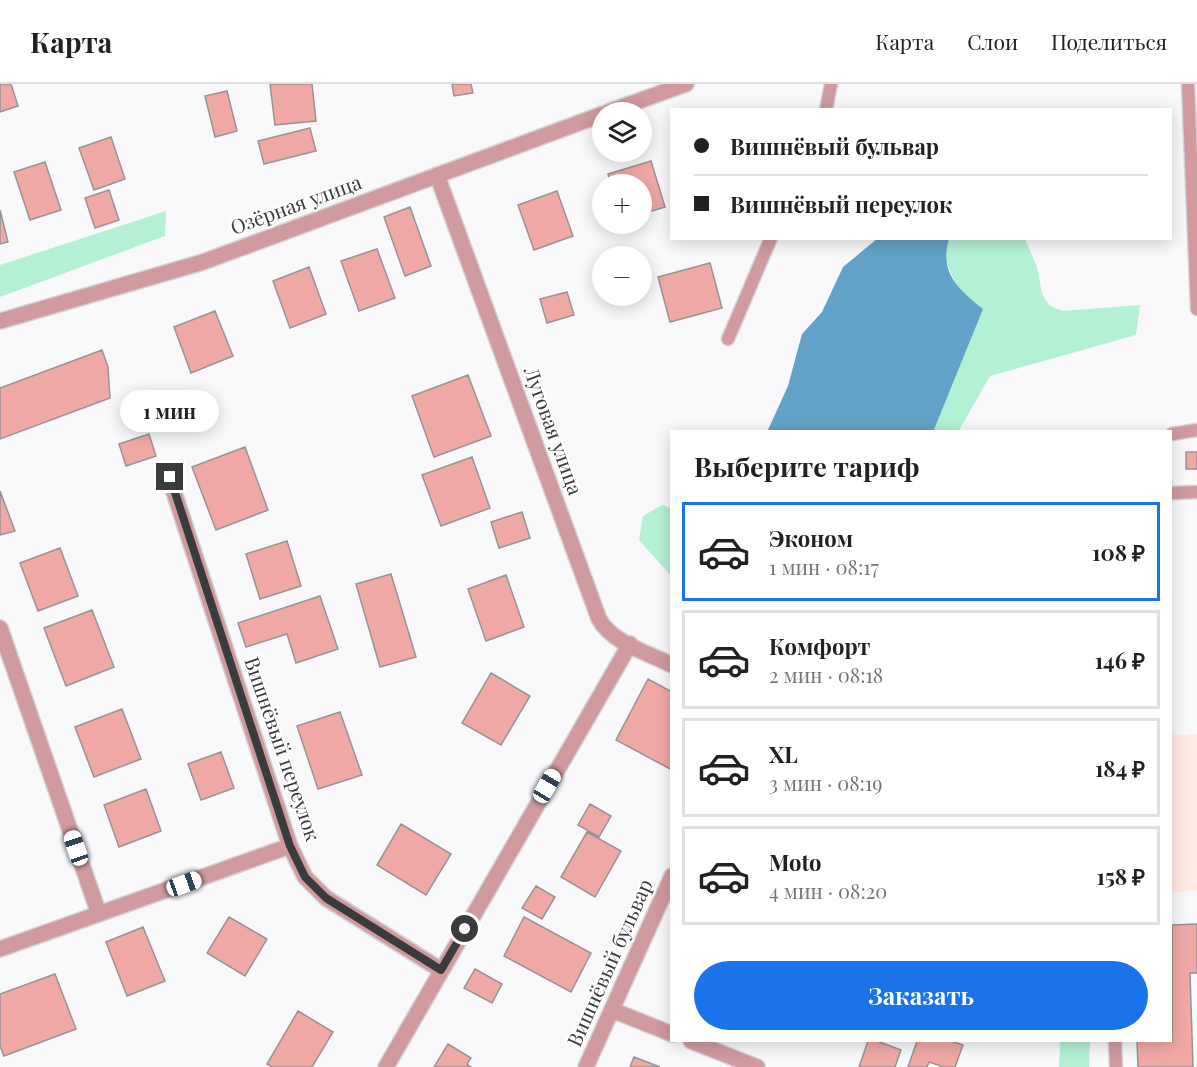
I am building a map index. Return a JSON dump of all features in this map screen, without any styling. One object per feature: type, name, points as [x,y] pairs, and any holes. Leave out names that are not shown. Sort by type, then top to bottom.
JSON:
[{"type":"street","points":[[636,102],[686,84]]},
{"type":"street","name":"Озёрная улица","points":[[0,321],[203,262],[592,118]]},
{"type":"street","name":"Луговая улица","points":[[437,175],[599,619],[605,630],[670,665]]},
{"type":"street","name":"Вишнёвый переулок","points":[[170,477],[290,846],[305,877],[326,898],[441,970]]},
{"type":"street","points":[[0,628],[99,914]]},
{"type":"street","points":[[386,1067],[630,644]]},
{"type":"street","points":[[0,950],[290,846]]},
{"type":"street","name":"Вишнёвый бульвар","points":[[586,1067],[670,880]]},
{"type":"street","points":[[612,1010],[670,1033]]},
{"type":"street","points":[[694,1042],[757,1067]]},
{"type":"lane","points":[[826,108],[831,84]]},
{"type":"lane","points":[[1188,84],[1197,309]]},
{"type":"lane","points":[[728,339],[770,240]]},
{"type":"lane","points":[[1172,434],[1197,430]]},
{"type":"lane","points":[[1172,493],[1197,492]]},
{"type":"lane","points":[[1115,1042],[1116,1067]]},
{"type":"shaded area","points":[[1197,734],[1197,891],[1172,892],[1172,735]]},
{"type":"green space","points":[[166,211],[165,236],[0,297],[0,265]]},
{"type":"green space","points":[[949,240],[1025,240],[1037,267],[1042,294],[1049,305],[1062,311],[1140,305],[1136,335],[990,376],[959,430],[934,430],[963,353],[957,288],[944,256]]},
{"type":"green space","points":[[662,505],[670,507],[670,575],[639,540],[643,516]]},
{"type":"green space","points":[[1060,1042],[1090,1042],[1089,1067],[1059,1067]]},
{"type":"water","points":[[876,240],[949,240],[947,261],[953,279],[983,309],[934,430],[768,430],[788,386],[802,334],[822,312],[843,267]]},
{"type":"building","points":[[0,84],[11,84],[18,106],[0,112]]},
{"type":"building","points":[[270,84],[312,84],[316,121],[275,125]]},
{"type":"building","points":[[452,84],[471,84],[473,93],[454,96]]},
{"type":"building","points":[[227,91],[237,131],[215,137],[205,96]]},
{"type":"building","points":[[310,128],[316,151],[264,164],[258,141]]},
{"type":"building","points":[[111,137],[125,179],[94,190],[79,148]]},
{"type":"building","points":[[45,162],[61,210],[30,220],[14,172]]},
{"type":"building","points":[[651,162],[665,207],[652,211],[652,174],[608,174]]},
{"type":"building","points":[[109,190],[119,220],[95,228],[85,198]]},
{"type":"building","points":[[557,191],[573,236],[534,250],[518,205]]},
{"type":"building","points":[[410,207],[431,266],[405,276],[384,217]]},
{"type":"building","points":[[0,210],[8,242],[0,244]]},
{"type":"building","points":[[377,249],[395,298],[359,311],[341,261]]},
{"type":"building","points":[[710,263],[722,308],[670,322],[658,277]]},
{"type":"building","points":[[309,267],[326,314],[290,328],[273,281]]},
{"type":"building","points":[[567,292],[574,315],[547,323],[540,299]]},
{"type":"building","points":[[215,311],[233,356],[191,373],[174,327]]},
{"type":"building","points":[[102,350],[108,367],[110,398],[0,439],[0,388]]},
{"type":"building","points":[[468,375],[491,436],[434,457],[412,396]]},
{"type":"building","points":[[149,434],[156,456],[126,466],[119,444]]},
{"type":"building","points":[[245,447],[268,510],[216,530],[192,467]]},
{"type":"building","points":[[1186,452],[1197,452],[1197,469],[1186,469]]},
{"type":"building","points":[[472,457],[490,508],[441,526],[422,475]]},
{"type":"building","points":[[0,491],[15,531],[0,535]]},
{"type":"building","points":[[522,512],[530,538],[499,548],[491,522]]},
{"type":"building","points":[[287,541],[301,586],[260,599],[246,554]]},
{"type":"building","points":[[60,548],[78,596],[38,611],[20,563]]},
{"type":"building","points":[[391,574],[416,657],[380,667],[356,584]]},
{"type":"building","points":[[506,575],[524,627],[486,641],[468,589]]},
{"type":"building","points":[[320,596],[338,649],[296,663],[287,634],[246,647],[238,623]]},
{"type":"building","points":[[92,610],[114,667],[66,686],[44,628]]},
{"type":"building","points":[[491,673],[530,696],[501,745],[462,723]]},
{"type":"building","points":[[648,679],[670,691],[670,769],[616,740]]},
{"type":"building","points":[[122,709],[141,759],[94,777],[75,727]]},
{"type":"building","points":[[340,712],[362,775],[318,789],[297,726]]},
{"type":"building","points":[[221,752],[234,788],[201,800],[188,764]]},
{"type":"building","points":[[146,789],[161,831],[119,847],[104,805]]},
{"type":"building","points":[[590,804],[611,816],[599,837],[578,825]]},
{"type":"building","points":[[401,824],[451,854],[426,895],[377,865]]},
{"type":"building","points":[[587,832],[621,851],[595,897],[561,877]]},
{"type":"building","points":[[536,886],[555,897],[542,919],[522,908]]},
{"type":"building","points":[[229,917],[267,939],[245,976],[207,953]]},
{"type":"building","points":[[524,917],[591,953],[571,992],[504,956]]},
{"type":"building","points":[[1197,924],[1197,973],[1190,973],[1193,1067],[1138,1067],[1137,1042],[1172,1042],[1172,925]]},
{"type":"building","points":[[143,927],[165,981],[127,996],[106,942]]},
{"type":"building","points":[[475,969],[502,984],[492,1003],[464,988]]},
{"type":"building","points":[[55,974],[76,1029],[4,1056],[0,1046],[0,994]]},
{"type":"building","points":[[298,1011],[333,1032],[312,1067],[272,1067],[267,1064]]},
{"type":"building","points":[[868,1042],[880,1042],[901,1050],[895,1067],[859,1067]]},
{"type":"building","points":[[917,1042],[954,1042],[963,1045],[955,1067],[944,1067],[929,1062],[927,1067],[908,1067]]},
{"type":"building","points":[[448,1044],[471,1058],[467,1064],[471,1067],[434,1067]]},
{"type":"building","points":[[634,1057],[660,1067],[630,1067]]},
{"type":"route","points":[[170,477],[290,846],[305,877],[326,898],[441,970],[465,929]]}]
